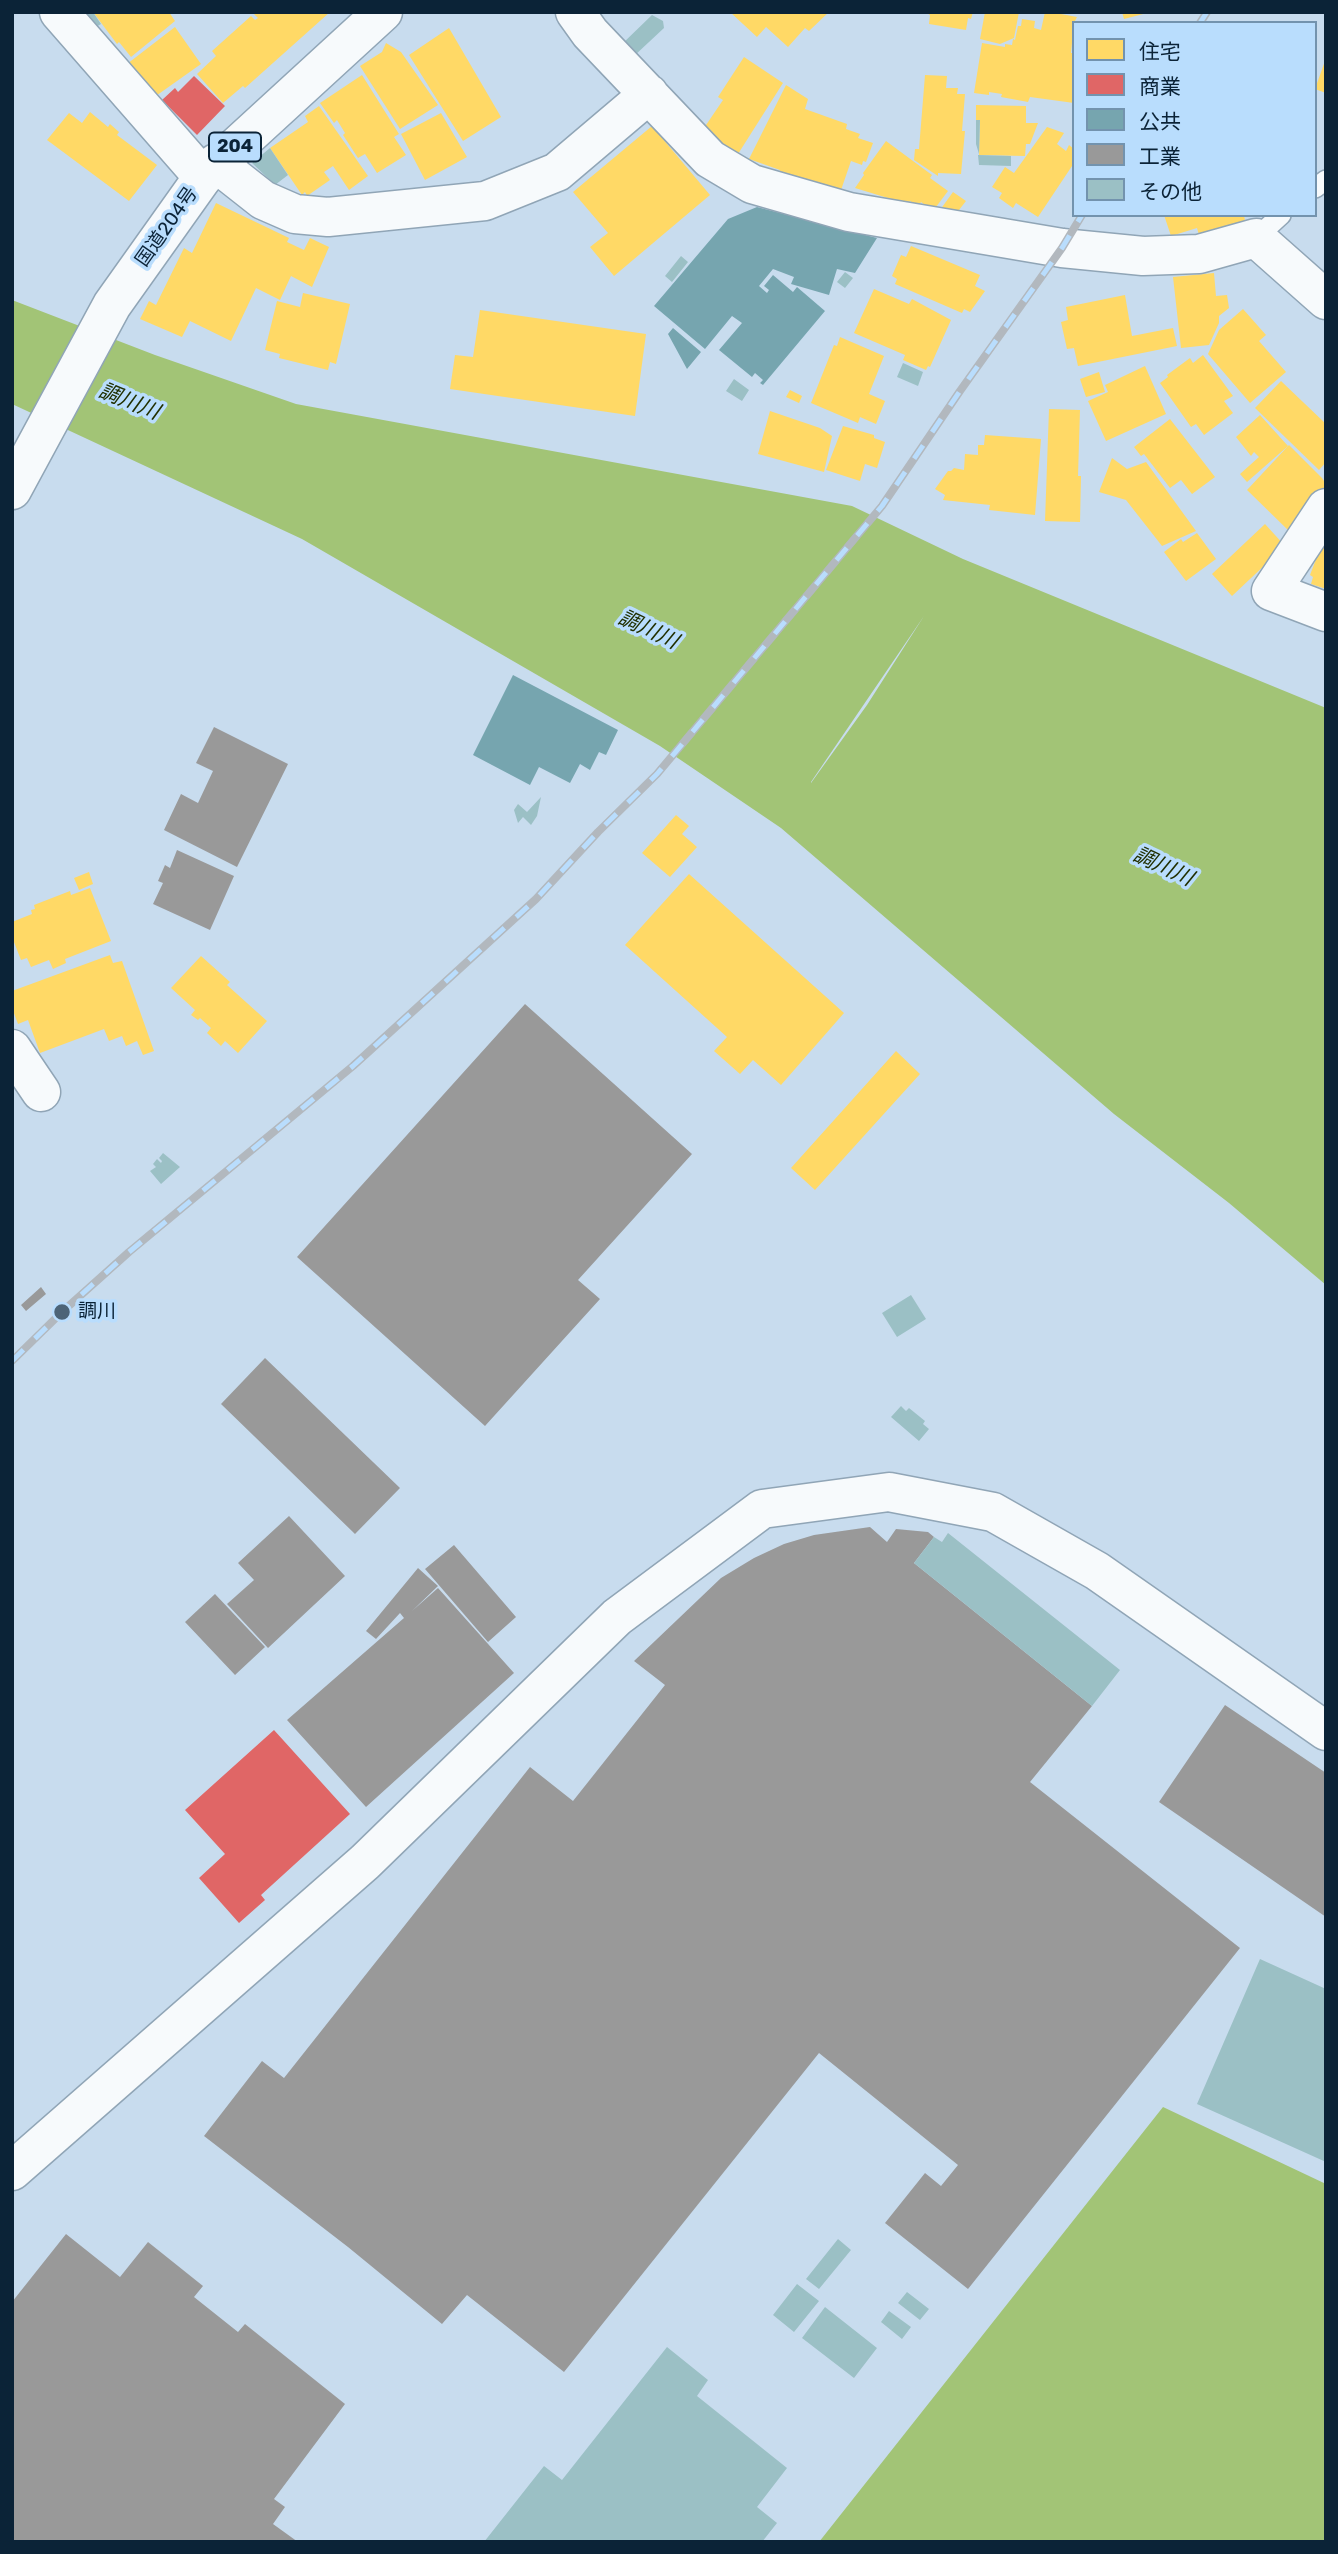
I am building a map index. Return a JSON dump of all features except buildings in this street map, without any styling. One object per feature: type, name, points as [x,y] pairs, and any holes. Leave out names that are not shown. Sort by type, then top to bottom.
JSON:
[{"type":"main road","points":[[59,12],[210,170],[262,200],[295,214],[328,216],[485,201],[557,172],[649,94]]},
{"type":"main road","name":"国道204号","points":[[20,476],[112,305],[210,170],[383,12]]},
{"type":"main road","points":[[575,12],[590,33],[710,159],[752,184],[849,212],[1062,248],[1143,256],[1199,254],[1268,226],[1326,300]]},
{"type":"main road","points":[[1326,508],[1271,591],[1326,612]]},
{"type":"main road","points":[[12,1049],[41,1092]]},
{"type":"main road","points":[[12,2171],[365,1862],[617,1617],[762,1509],[889,1492],[993,1512],[1097,1572],[1326,1731]]},
{"type":"water","name":"調川川","points":[[12,300],[155,355],[296,404],[852,506],[963,559],[1326,708],[1326,1285],[1229,1203],[1114,1114],[781,828],[660,746],[302,539],[12,404]],"holes":[[[924,616],[867,705],[811,783]]]},
{"type":"water","points":[[1163,2107],[1326,2184],[1326,2542],[819,2542]]},
{"type":"railway","points":[[1201,21],[1207,12]]},
{"type":"railway","points":[[12,1361],[129,1252],[353,1066],[536,899],[657,774],[882,506],[1081,217]]},
{"type":"place","name":"調川","points":[[62,1312]]}]
